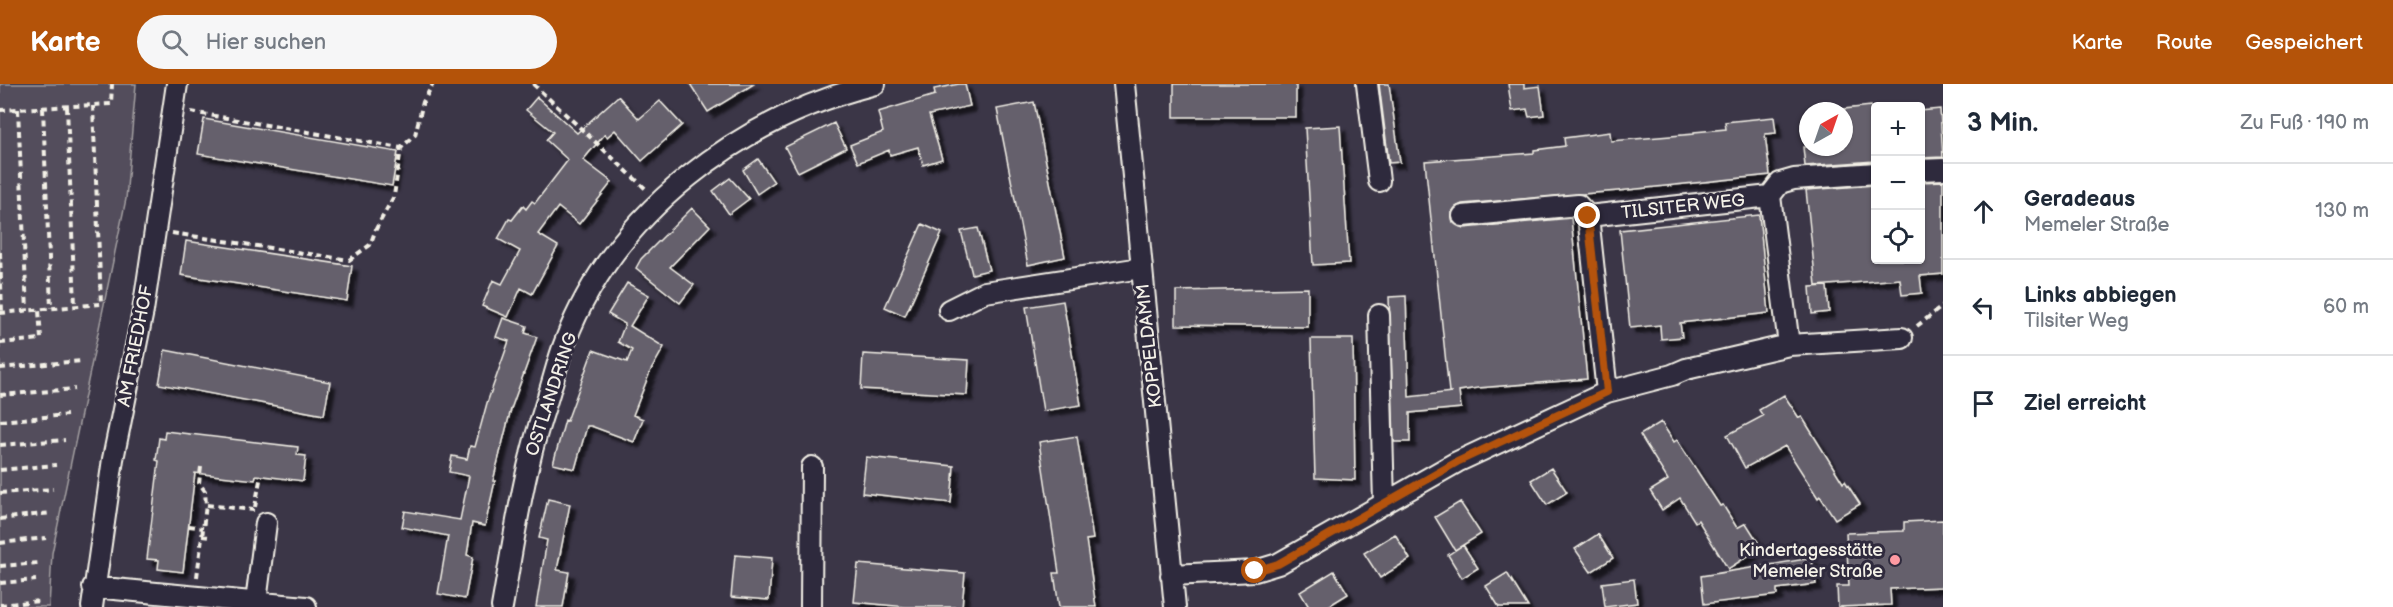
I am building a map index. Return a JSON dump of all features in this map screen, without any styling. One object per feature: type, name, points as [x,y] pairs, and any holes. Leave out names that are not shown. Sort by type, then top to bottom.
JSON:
[{"type":"street","name":"AM FRIEDHOF","points":[[92,607],[93,587],[113,459],[143,311],[177,84]]},
{"type":"street","name":"OSTLANDRING","points":[[502,607],[531,455],[565,341],[602,268],[658,201],[695,170],[755,132],[815,104],[875,84]]},
{"type":"street","name":"KOPPELDAMM","points":[[1124,84],[1175,607]]},
{"type":"street","points":[[1367,84],[1379,181]]},
{"type":"street","points":[[1925,170],[1943,168]]},
{"type":"street","points":[[1770,196],[1780,183],[1794,179],[1871,172]]},
{"type":"street","name":"TILSITER WEG","points":[[1588,216],[1770,196],[1789,345]]},
{"type":"street","points":[[1463,216],[1578,205],[1588,216],[1607,392]]},
{"type":"street","points":[[949,310],[985,292],[1141,268]]},
{"type":"street","points":[[1378,315],[1384,504]]},
{"type":"street","points":[[1171,575],[1255,571],[1278,564],[1457,462],[1607,392],[1705,363],[1789,345],[1902,338]]},
{"type":"street","points":[[811,607],[812,467]]},
{"type":"street","points":[[256,602],[260,517]]},
{"type":"street","points":[[93,587],[306,607]]},
{"type":"path","points":[[0,110],[111,104],[112,84]]},
{"type":"path","points":[[156,230],[349,260],[370,245],[394,196],[401,148],[415,135],[423,102],[433,84]]},
{"type":"path","points":[[533,84],[658,201]]},
{"type":"path","points":[[0,252],[1,313],[101,304],[93,106]]},
{"type":"path","points":[[67,107],[75,306]]},
{"type":"path","points":[[43,108],[51,308]]},
{"type":"path","points":[[18,109],[27,310]]},
{"type":"path","points":[[173,110],[401,148]]},
{"type":"path","points":[[1902,338],[1943,306]]},
{"type":"path","points":[[0,343],[41,339],[39,309]]},
{"type":"path","points":[[0,368],[81,361]]},
{"type":"path","points":[[0,395],[75,389]]},
{"type":"path","points":[[0,421],[68,415]]},
{"type":"path","points":[[0,445],[65,440]]},
{"type":"path","points":[[0,470],[56,465]]},
{"type":"path","points":[[195,596],[206,505],[205,491],[199,483],[201,467]]},
{"type":"path","points":[[206,505],[260,517],[261,476]]},
{"type":"path","points":[[0,493],[53,489]]},
{"type":"path","points":[[0,519],[51,513]]},
{"type":"path","points":[[189,526],[203,528]]},
{"type":"path","points":[[202,536],[212,537]]},
{"type":"path","points":[[0,543],[46,538]]},
{"type":"path","points":[[0,566],[39,563]]},
{"type":"path","points":[[0,583],[36,580]]},
{"type":"path","points":[[0,605],[40,601]]},
{"type":"shaded area","points":[[0,84],[136,84],[126,199],[52,553],[49,607],[0,607]]},
{"type":"building","points":[[690,84],[754,84],[708,112]]},
{"type":"building","points":[[965,84],[970,106],[929,115],[942,159],[923,165],[918,147],[890,155],[889,150],[858,163],[850,145],[883,132],[878,112],[935,95],[934,89]]},
{"type":"building","points":[[1174,84],[1296,84],[1296,117],[1174,117]]},
{"type":"building","points":[[1379,84],[1389,84],[1400,162],[1389,163]]},
{"type":"building","points":[[1508,84],[1524,84],[1524,88],[1540,86],[1544,115],[1529,117],[1527,109],[1512,111]]},
{"type":"building","points":[[618,96],[639,119],[660,101],[682,125],[642,161],[615,130],[607,137],[605,134],[583,160],[612,182],[579,224],[558,207],[538,234],[558,246],[532,294],[521,288],[508,317],[482,306],[493,280],[502,284],[520,251],[498,239],[509,219],[512,220],[523,206],[526,209],[532,201],[535,203],[568,160],[546,140],[553,132],[526,110],[537,97],[577,133]]},
{"type":"building","points":[[1034,102],[1065,257],[1028,265],[997,109]]},
{"type":"building","points":[[1871,106],[1871,161],[1805,166],[1804,156],[1853,156],[1853,108]]},
{"type":"building","points":[[1940,109],[1943,157],[1925,158],[1925,110]]},
{"type":"building","points":[[1774,117],[1776,133],[1765,134],[1770,175],[1462,204],[1456,207],[1452,212],[1453,222],[1464,228],[1571,218],[1587,379],[1459,391],[1461,408],[1410,413],[1410,442],[1394,442],[1389,297],[1406,296],[1409,397],[1452,392],[1449,392],[1425,161],[1534,153],[1534,150],[1565,146],[1564,138],[1610,132],[1611,141],[1694,134],[1694,132],[1726,129],[1725,122]]},
{"type":"building","points":[[204,119],[398,152],[392,186],[198,154]]},
{"type":"building","points":[[834,123],[846,148],[798,172],[785,147]]},
{"type":"building","points":[[1340,126],[1349,263],[1313,265],[1305,128]]},
{"type":"building","points":[[758,159],[774,182],[757,194],[743,170]]},
{"type":"building","points":[[730,178],[749,199],[729,214],[713,191]]},
{"type":"building","points":[[1943,181],[1943,274],[1920,276],[1922,293],[1902,295],[1900,279],[1816,286],[1806,190],[1871,185],[1871,264],[1925,264],[1925,182]]},
{"type":"building","points":[[692,208],[710,226],[670,267],[694,285],[680,303],[636,268],[641,259]]},
{"type":"building","points":[[1759,215],[1769,313],[1680,323],[1682,337],[1661,339],[1660,325],[1630,328],[1620,230]]},
{"type":"building","points":[[922,224],[942,233],[905,316],[885,307]]},
{"type":"building","points":[[978,228],[989,270],[972,274],[961,231]]},
{"type":"building","points":[[186,241],[352,266],[347,301],[181,275]]},
{"type":"building","points":[[627,283],[649,295],[630,326],[664,347],[650,372],[633,415],[643,419],[634,442],[587,426],[575,469],[553,464],[565,420],[567,421],[593,350],[627,362],[632,350],[618,342],[625,324],[608,314]]},
{"type":"building","points":[[1827,286],[1829,312],[1812,314],[1810,287]]},
{"type":"building","points":[[1308,288],[1308,327],[1176,325],[1176,291]]},
{"type":"building","points":[[1063,301],[1081,405],[1043,411],[1026,307]]},
{"type":"building","points":[[503,318],[527,326],[525,333],[537,337],[511,409],[493,481],[495,481],[485,526],[472,523],[467,555],[473,557],[465,599],[438,594],[448,536],[402,527],[405,511],[460,520],[469,476],[449,472],[452,456],[467,459],[470,446],[475,447],[487,403],[509,341],[496,337]]},
{"type":"building","points":[[1311,339],[1353,339],[1355,480],[1315,478]]},
{"type":"building","points":[[165,350],[330,382],[324,415],[159,384]]},
{"type":"building","points":[[863,354],[969,360],[967,395],[861,389]]},
{"type":"building","points":[[1784,395],[1799,418],[1802,417],[1843,483],[1845,481],[1860,504],[1835,519],[1820,496],[1818,498],[1785,446],[1745,468],[1727,435],[1763,416],[1759,410]]},
{"type":"building","points":[[1661,422],[1674,442],[1677,440],[1737,528],[1746,523],[1758,542],[1759,549],[1728,569],[1698,520],[1695,522],[1680,498],[1662,510],[1650,491],[1668,480],[1640,435]]},
{"type":"building","points":[[165,431],[298,447],[297,455],[306,456],[303,481],[256,475],[255,480],[195,473],[183,572],[158,569],[159,560],[147,559],[159,461],[156,460],[159,438],[164,439]]},
{"type":"building","points":[[1077,436],[1093,539],[1086,540],[1096,607],[1059,607],[1054,573],[1059,573],[1039,442]]},
{"type":"building","points":[[866,457],[954,466],[951,503],[862,493]]},
{"type":"building","points":[[1551,468],[1567,492],[1547,505],[1531,480]]},
{"type":"building","points":[[548,499],[570,504],[557,570],[569,572],[563,607],[536,607],[547,540],[539,538]]},
{"type":"building","points":[[1460,502],[1481,534],[1455,550],[1435,517]]},
{"type":"building","name":"Kindertagesstätte Memeler Straße","points":[[1943,520],[1943,587],[1890,589],[1891,605],[1838,607],[1837,586],[1849,586],[1846,533],[1904,531],[1904,522]]},
{"type":"building","points":[[1395,534],[1410,559],[1380,578],[1364,553]]},
{"type":"building","points":[[1598,534],[1613,558],[1591,572],[1575,549]]},
{"type":"building","points":[[1463,545],[1478,568],[1462,578],[1448,555]]},
{"type":"building","points":[[735,555],[772,558],[769,600],[731,597]]},
{"type":"building","points":[[1812,558],[1816,584],[1777,589],[1777,595],[1704,604],[1701,576]]},
{"type":"building","points":[[858,564],[965,573],[962,607],[906,607],[854,602]]},
{"type":"building","points":[[1334,571],[1348,594],[1327,607],[1309,607],[1300,592]]},
{"type":"building","points":[[1507,573],[1528,607],[1499,607],[1486,586]]},
{"type":"building","points":[[1634,579],[1637,603],[1605,607],[1602,583]]},
{"type":"place","name":"Kindertagesstätte Memeler Straße","points":[[1895,560]]},
{"type":"route","points":[[1255,571],[1278,564],[1457,462],[1607,392],[1588,216]]}]
